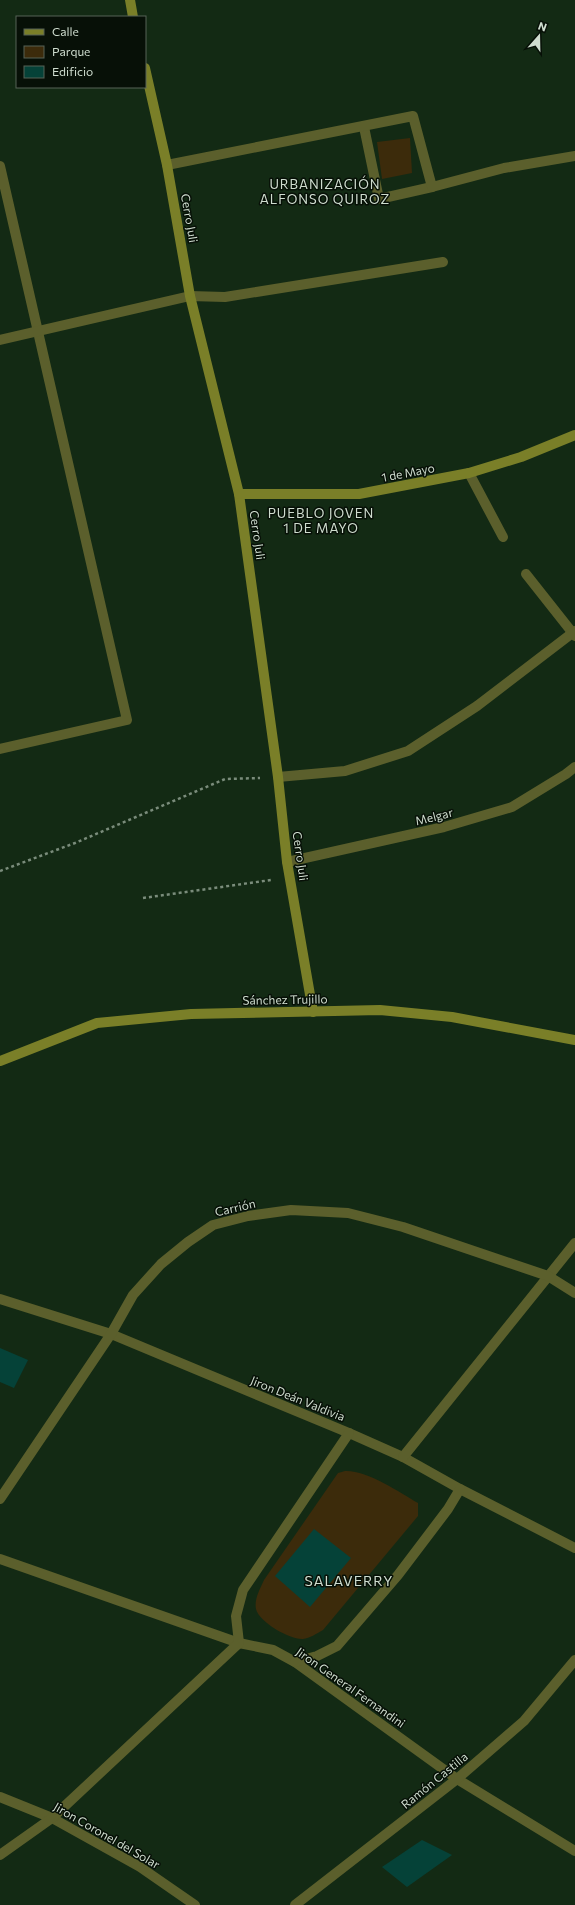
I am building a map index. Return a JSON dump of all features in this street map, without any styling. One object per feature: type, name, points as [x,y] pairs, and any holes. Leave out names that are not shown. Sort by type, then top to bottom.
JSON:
[{"type":"street","points":[[130,0],[134,16]]},
{"type":"street","name":"Cerro Juli","points":[[146,72],[167,166],[190,296],[239,494],[278,777],[287,862],[312,1012]]},
{"type":"street","points":[[167,166],[413,116],[432,187]]},
{"type":"street","points":[[364,126],[379,199],[504,168],[575,156]]},
{"type":"street","points":[[0,166],[127,720],[0,749]]},
{"type":"street","points":[[0,340],[190,296],[225,297],[443,262]]},
{"type":"street","name":"1 de Mayo","points":[[239,494],[359,494],[469,473],[521,457],[575,435]]},
{"type":"street","points":[[469,473],[503,537]]},
{"type":"street","points":[[278,777],[345,771],[408,751],[477,706],[574,633],[526,574]]},
{"type":"street","name":"Melgar","points":[[287,862],[430,830],[512,807],[575,767]]},
{"type":"street","name":"Sánchez Trujillo","points":[[0,1061],[97,1023],[142,1017],[191,1014],[380,1010],[452,1017],[575,1040]]},
{"type":"street","name":"Carrión","points":[[0,1499],[111,1334],[133,1295],[161,1264],[188,1242],[213,1225],[248,1216],[291,1210],[348,1213],[403,1227],[548,1276],[575,1293]]},
{"type":"street","points":[[403,1457],[575,1243]]},
{"type":"street","name":"Jiron Deán Valdivia","points":[[0,1299],[111,1334],[349,1432],[403,1457],[460,1489],[575,1548]]},
{"type":"street","points":[[0,1855],[52,1818],[239,1643],[236,1616],[243,1590],[349,1432]]},
{"type":"street","points":[[295,1662],[317,1656],[337,1646],[398,1576],[448,1509],[460,1489]]},
{"type":"street","name":"Jiron General Fernandini","points":[[0,1559],[239,1643],[273,1650],[295,1662],[457,1779],[575,1851]]},
{"type":"street","name":"Ramón Castilla","points":[[295,1905],[457,1779],[524,1721],[575,1660]]},
{"type":"street","name":"Jiron Coronel del Solar","points":[[0,1797],[52,1818],[140,1867],[195,1905]]},
{"type":"path","points":[[0,871],[75,843],[226,779],[278,777]]},
{"type":"path","points":[[143,898],[290,877]]},
{"type":"green space","points":[[410,138],[412,173],[382,179],[377,142]]},
{"type":"green space","points":[[345,1471],[363,1474],[373,1478],[418,1503],[418,1516],[323,1630],[313,1636],[297,1639],[276,1629],[258,1614],[256,1602],[258,1594],[264,1580],[338,1473]]},
{"type":"building","points":[[0,1348],[28,1360],[14,1388],[0,1382]]},
{"type":"building","points":[[314,1529],[351,1558],[310,1607],[275,1576]]},
{"type":"building","points":[[422,1840],[452,1855],[407,1887],[382,1867]]},
{"type":"district","name":"URBANIZACIÓN ALFONSO QUIROZ","points":[[325,192]]},
{"type":"district","name":"PUEBLO JOVEN 1 DE MAYO","points":[[321,520]]},
{"type":"district","name":"SALAVERRY","points":[[349,1580]]}]
